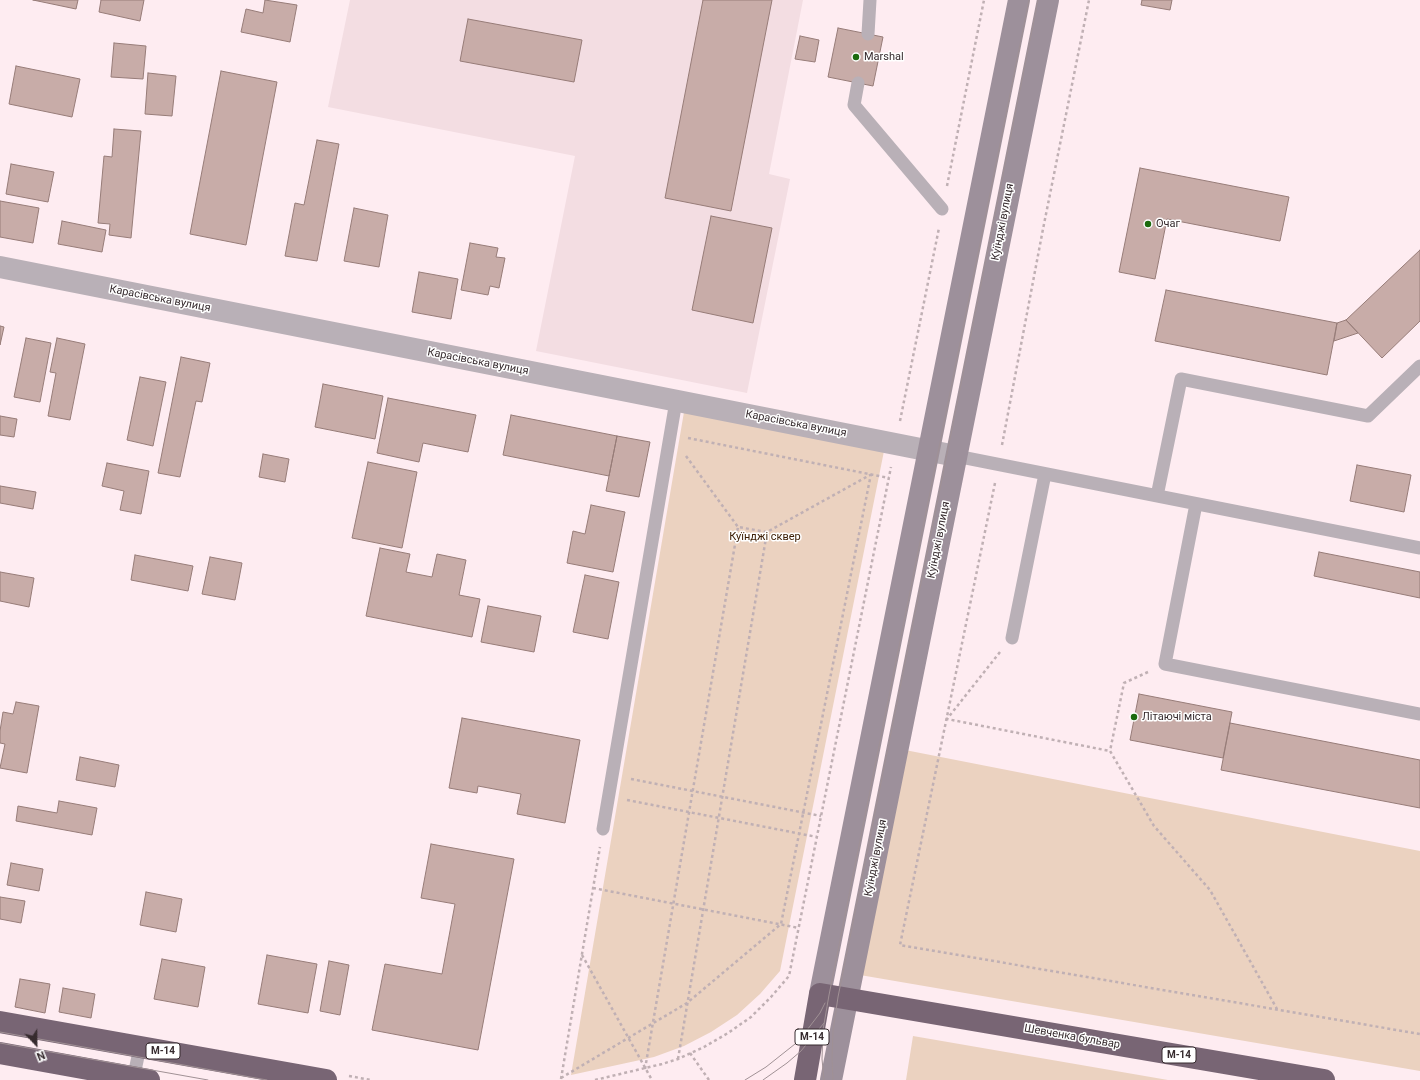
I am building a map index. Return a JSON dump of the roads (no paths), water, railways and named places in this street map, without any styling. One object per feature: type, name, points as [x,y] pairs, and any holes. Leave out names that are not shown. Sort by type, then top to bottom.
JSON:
[{"type":"highway","name":"Шевченка бульвар","points":[[820,994],[1291,1077],[1324,1080]]},
{"type":"highway","name":"М-14","points":[[805,1080],[820,994]]},
{"type":"highway","name":"М-14","points":[[0,1022],[326,1080]]},
{"type":"highway","points":[[0,1053],[139,1079]]},
{"type":"main road","points":[[820,994],[1019,0]]},
{"type":"main road","name":"Куїнджі вулиця","points":[[831,1080],[1048,0]]},
{"type":"street","name":"Карасівська вулиця","points":[[0,267],[956,456]]},
{"type":"lane","points":[[868,34],[870,0]]},
{"type":"lane","points":[[858,83],[854,105],[942,209]]},
{"type":"lane","points":[[1157,496],[1181,379],[1368,416],[1420,366]]},
{"type":"lane","points":[[603,829],[676,401]]},
{"type":"lane","points":[[956,456],[1420,548]]},
{"type":"lane","points":[[1012,638],[1045,474]]},
{"type":"lane","points":[[1196,504],[1165,664],[1420,714]]},
{"type":"lane","points":[[139,1079],[140,1047]]},
{"type":"tram line","points":[[824,1080],[822,1059],[823,1030],[829,995],[1029,0]]},
{"type":"tram line","points":[[833,1080],[833,1031],[838,997],[1038,0]]},
{"type":"tram line","points":[[745,1080],[766,1067],[795,1044],[820,1013],[825,1003]]},
{"type":"tram line","points":[[763,1080],[801,1051],[824,1023]]},
{"type":"tram line","points":[[0,1032],[267,1080]]},
{"type":"tram line","points":[[0,1043],[208,1080]]},
{"type":"place","name":"Marshal","points":[[856,57]]},
{"type":"place","name":"Очаг","points":[[1148,224]]},
{"type":"place","name":"Літаючі міста","points":[[1134,717]]},
{"type":"park label","name":"Куїнджі сквер","points":[[765,537]]}]
